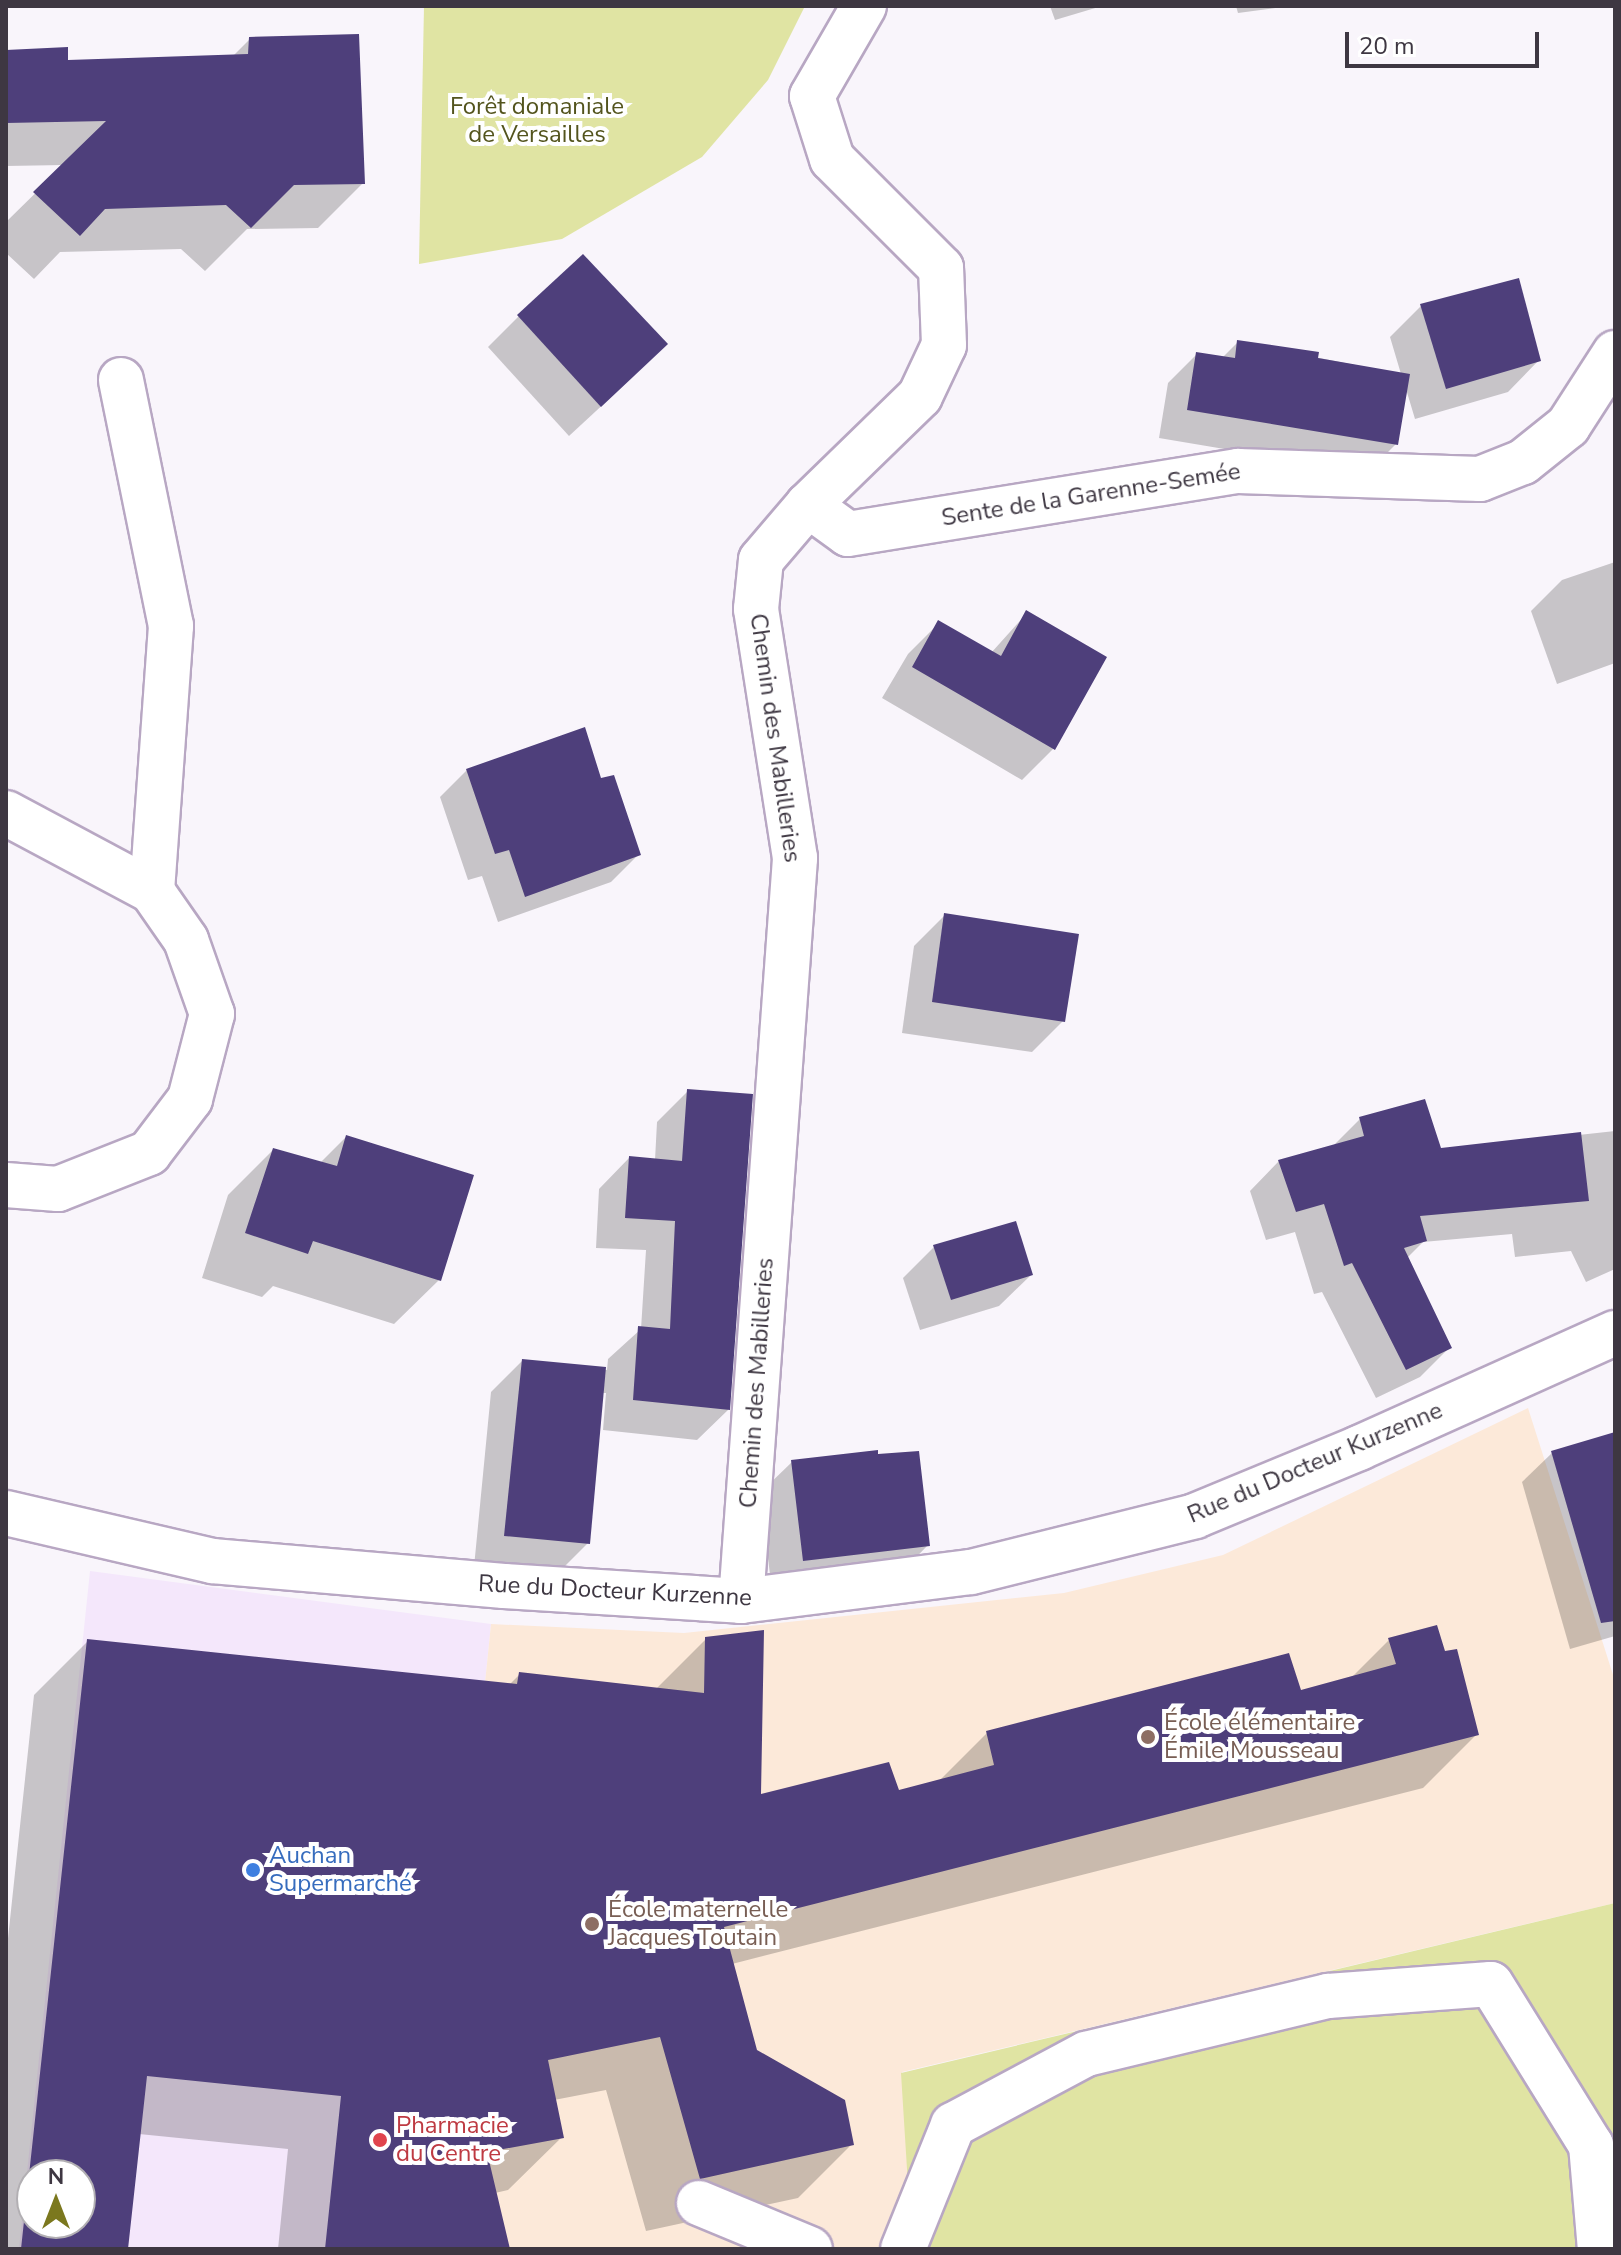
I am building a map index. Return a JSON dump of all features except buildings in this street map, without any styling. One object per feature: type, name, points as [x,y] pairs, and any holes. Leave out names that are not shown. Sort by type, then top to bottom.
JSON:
[{"type":"street","name":"Chemin des Mabilleries","points":[[741,1601],[795,858],[756,609],[761,560],[808,505],[920,396],[944,345],[941,268],[832,159],[812,96],[864,6]]},
{"type":"street","name":"Sente de la Garenne-Semée","points":[[808,505],[848,534],[1181,477],[1238,471],[1480,479],[1523,462],[1568,426],[1615,353]]},
{"type":"street","points":[[121,380],[171,626],[152,891]]},
{"type":"street","points":[[6,813],[152,891],[186,940],[212,1014],[190,1099],[149,1153],[58,1189],[6,1185]]},
{"type":"street","name":"Rue du Docteur Kurzenne","points":[[6,1513],[212,1561],[741,1601],[971,1572],[1195,1516],[1359,1448],[1615,1333]]},
{"type":"street","points":[[903,2249],[953,2125],[1086,2054],[1328,1996],[1491,1984],[1591,2145],[1600,2249]]},
{"type":"street","points":[[699,2203],[810,2249]]},
{"type":"shaded area","name":"École élémentaire Émile Mousseau","points":[[1528,1408],[1615,1681],[1615,1903],[902,2072],[912,2249],[427,2249],[491,1624],[684,1633],[1064,1593],[1223,1555]]},
{"type":"shaded area","points":[[90,1571],[491,1624],[427,2249],[19,2249],[20,2239],[96,2239],[96,2159],[28,2159]]},
{"type":"green space","name":"Forêt domaniale de Versailles","points":[[424,6],[805,6],[768,80],[702,157],[562,239],[419,264]]},
{"type":"green space","points":[[1615,1903],[1615,2249],[912,2249],[901,2073]]},
{"type":"place","name":"École élémentaire Émile Mousseau","points":[[1148,1737]]},
{"type":"place","name":"Auchan Supermarché","points":[[253,1870]]},
{"type":"place","name":"École maternelle Jacques Toutain","points":[[592,1924]]},
{"type":"place","name":"Pharmacie du Centre","points":[[380,2140]]}]
